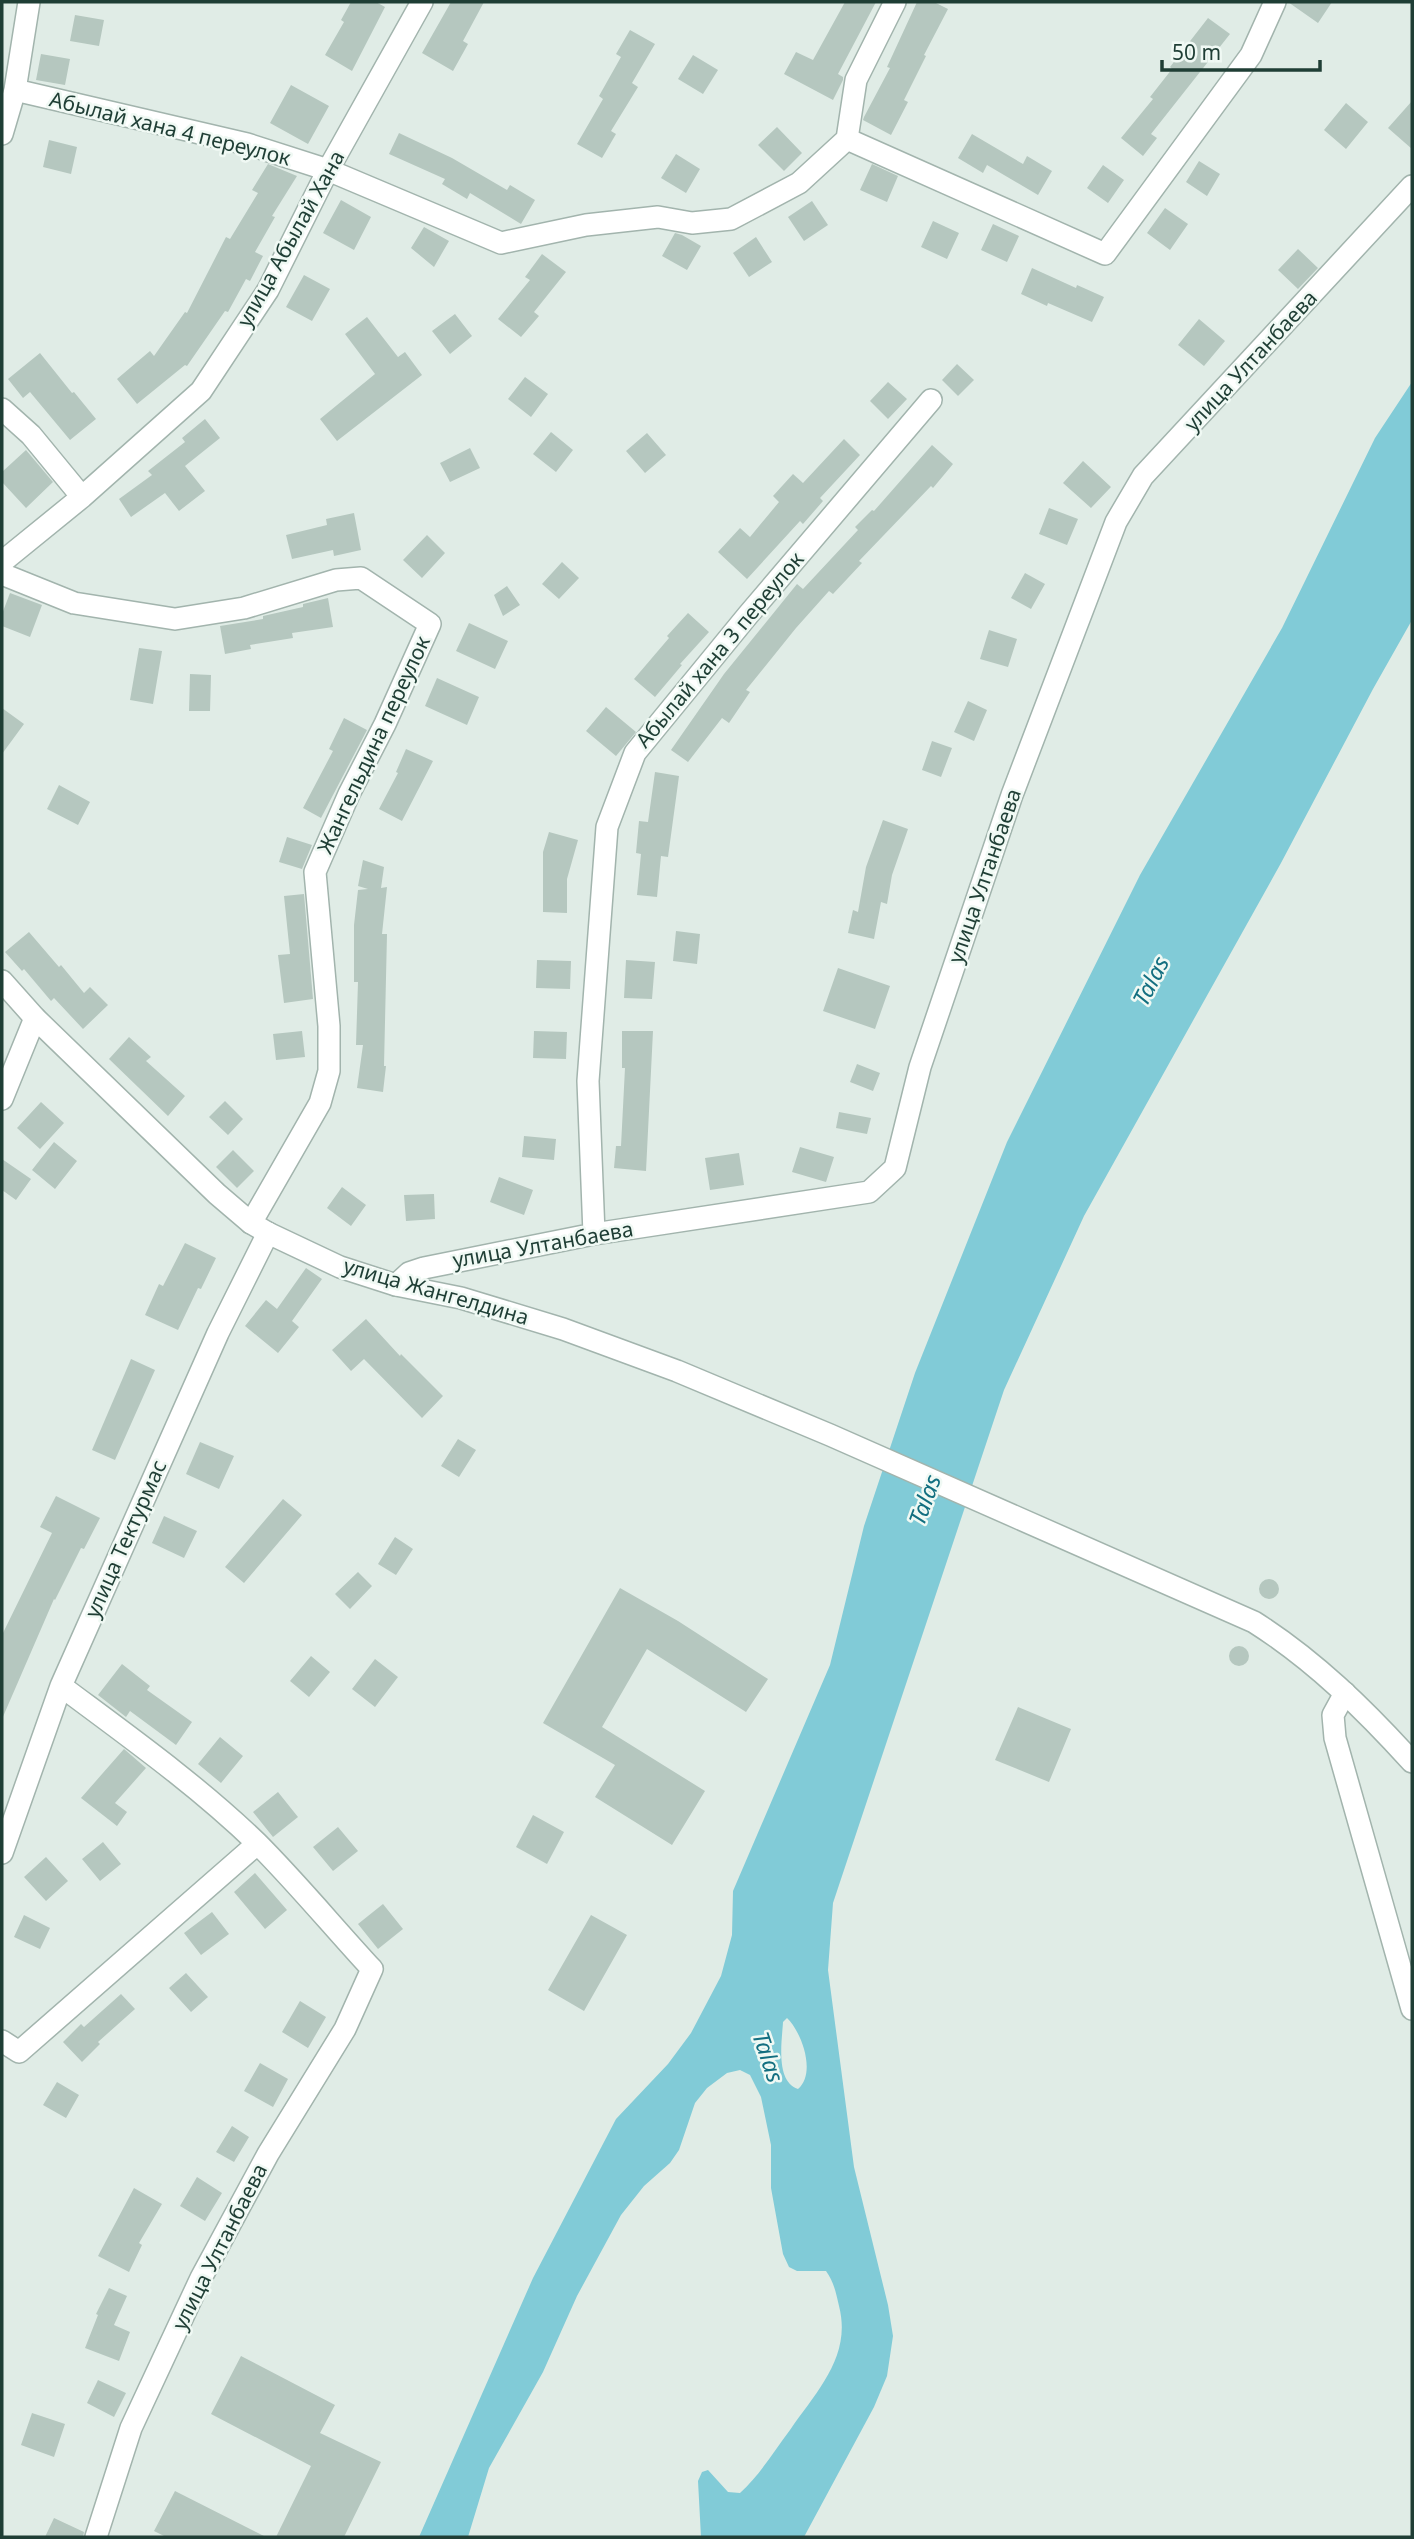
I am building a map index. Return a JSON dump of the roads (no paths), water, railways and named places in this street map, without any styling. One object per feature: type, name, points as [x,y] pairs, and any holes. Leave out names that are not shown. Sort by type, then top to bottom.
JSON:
[{"type":"street","points":[[2,134],[15,90],[29,2]]},
{"type":"street","name":"улица Абылай Хана","points":[[2,562],[82,497],[201,391],[268,290],[328,170],[422,2]]},
{"type":"street","points":[[895,2],[856,80],[846,139],[1105,254],[1251,55],[1275,2]]},
{"type":"street","name":"Абылай хана 4 переулок","points":[[15,90],[247,144],[328,170],[501,243],[586,225],[658,217],[692,223],[731,219],[799,183],[846,139]]},
{"type":"street","name":"улица Ултанбаева","points":[[396,1285],[409,1273],[424,1268],[594,1234],[869,1192],[895,1168],[920,1068],[1012,795],[1116,522],[1143,476],[1412,186]]},
{"type":"street","name":"Абылай хана 3 переулок","points":[[594,1234],[588,1082],[607,827],[635,753],[931,400]]},
{"type":"street","points":[[2,409],[31,435],[82,497]]},
{"type":"street","name":"Жангельдина переулок","points":[[2,573],[74,603],[175,619],[244,608],[336,580],[361,578],[430,624],[315,872],[330,1026],[329,1071],[320,1103],[260,1228]]},
{"type":"street","name":"улица Жангелдина","points":[[2,981],[35,1018],[216,1194],[260,1228],[340,1267],[396,1285],[461,1298],[563,1329],[677,1371],[830,1435],[1254,1622],[1289,1644],[1345,1693],[1384,1730],[1412,1762]]},
{"type":"street","points":[[2,1099],[35,1018]]},
{"type":"street","name":"улица Тектурмас","points":[[2,1853],[61,1686],[218,1333],[260,1228]]},
{"type":"street","points":[[2,2041],[19,2052],[257,1844],[181,1777],[61,1686]]},
{"type":"street","points":[[1345,1693],[1333,1714],[1335,1738],[1412,2009]]},
{"type":"street","name":"улица Ултанбаева","points":[[96,2537],[131,2428],[201,2278],[268,2154],[345,2029],[372,1969],[257,1844]]},
{"type":"water","name":"Talas","points":[[1412,382],[1412,620],[1281,863],[1084,1216],[1004,1390],[833,1903],[828,1970],[854,2167],[893,2336],[887,2376],[874,2407],[804,2537],[701,2537],[698,2481],[702,2472],[708,2470],[728,2492],[740,2493],[747,2486],[830,2372],[841,2341],[842,2324],[836,2292],[826,2271],[797,2271],[789,2267],[783,2254],[771,2188],[771,2145],[761,2097],[750,2075],[740,2070],[727,2073],[707,2088],[695,2103],[679,2150],[670,2163],[644,2186],[621,2215],[577,2296],[543,2372],[489,2468],[468,2537],[419,2537],[533,2278],[616,2119],[668,2064],[691,2033],[721,1976],[732,1935],[733,1891],[830,1665],[864,1526],[915,1373],[1007,1142],[1140,875],[1282,628],[1375,438]],"holes":[[[787,2018],[802,2042],[807,2063],[804,2082],[798,2089],[786,2078],[782,2060],[783,2022]]]}]
